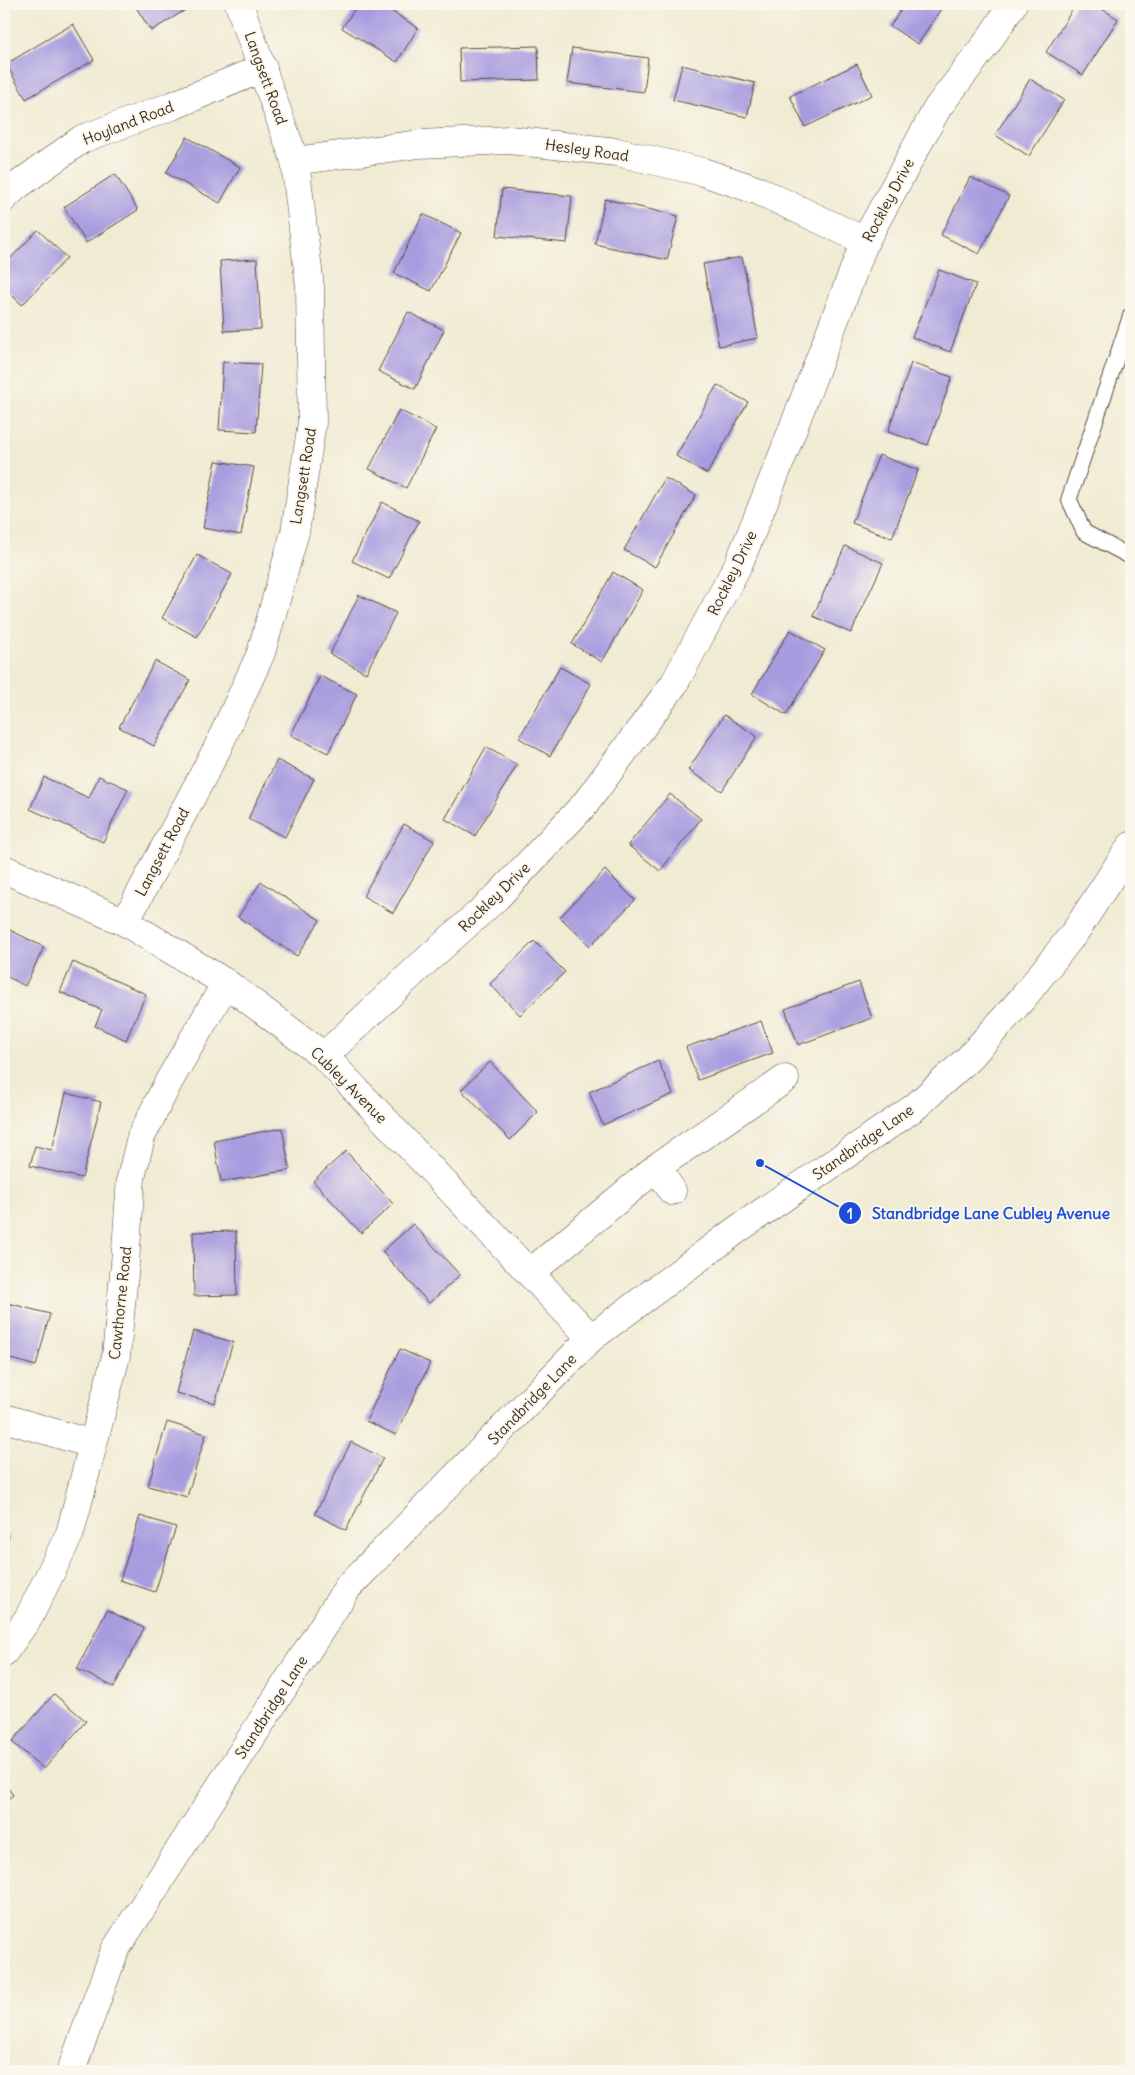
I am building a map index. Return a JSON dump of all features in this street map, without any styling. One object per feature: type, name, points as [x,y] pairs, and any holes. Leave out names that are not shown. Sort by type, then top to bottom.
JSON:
[{"type":"street","name":"Langsett Road","points":[[125,922],[217,748],[261,653],[295,532],[312,423],[310,287],[295,161],[239,4]]},
{"type":"street","name":"Rockley Drive","points":[[324,1056],[497,897],[585,804],[674,684],[739,563],[865,241],[938,107],[987,43],[1013,4]]},
{"type":"street","name":"Hoyland Road","points":[[4,198],[14,188],[82,139],[172,106],[263,68]]},
{"type":"street","name":"Hesley Road","points":[[295,161],[419,144],[509,140],[616,152],[703,172],[759,191],[865,241]]},
{"type":"street","name":"Standbridge Lane","points":[[71,2071],[114,1950],[348,1587],[592,1338],[738,1229],[922,1101],[969,1058],[1022,999],[1075,932],[1131,846]]},
{"type":"street","name":"Cubley Avenue","points":[[4,869],[125,922],[226,984],[324,1056],[592,1338]]},
{"type":"street","name":"Cawthorne Road","points":[[4,1652],[29,1617],[70,1533],[116,1356],[131,1178],[140,1137],[169,1081],[226,984]]},
{"type":"street","points":[[531,1272],[657,1166],[785,1078]]},
{"type":"street","points":[[657,1166],[672,1191]]},
{"type":"street","points":[[4,1418],[92,1444]]},
{"type":"lane","points":[[1131,315],[1069,499],[1084,532],[1131,557]]},
{"type":"building","points":[[134,4],[184,4],[187,9],[151,31]]},
{"type":"building","points":[[358,4],[380,4],[418,28],[397,62],[342,28]]},
{"type":"building","points":[[905,4],[944,4],[918,44],[890,26]]},
{"type":"building","points":[[1076,4],[1094,4],[1118,19],[1083,75],[1046,52]]},
{"type":"building","points":[[73,24],[94,60],[26,99],[6,64]]},
{"type":"building","points":[[538,46],[539,80],[460,82],[459,48]]},
{"type":"building","points":[[572,48],[648,58],[644,92],[567,83]]},
{"type":"building","points":[[857,64],[872,95],[805,127],[790,96]]},
{"type":"building","points":[[682,65],[755,83],[747,117],[673,100]]},
{"type":"building","points":[[1030,79],[1064,100],[1029,156],[995,135]]},
{"type":"building","points":[[187,137],[240,167],[220,203],[166,173]]},
{"type":"building","points":[[115,174],[138,210],[86,243],[64,207]]},
{"type":"building","points":[[970,177],[1009,196],[979,254],[941,235]]},
{"type":"building","points":[[502,189],[572,196],[567,243],[497,236]]},
{"type":"building","points":[[605,199],[678,216],[667,260],[595,244]]},
{"type":"building","points":[[423,214],[461,233],[431,291],[394,273]]},
{"type":"building","points":[[38,230],[67,258],[22,305],[4,287],[4,265]]},
{"type":"building","points":[[742,257],[758,338],[719,346],[703,264]]},
{"type":"building","points":[[257,259],[261,329],[224,331],[220,261]]},
{"type":"building","points":[[939,270],[976,284],[950,352],[912,337]]},
{"type":"building","points":[[408,312],[444,330],[415,389],[378,371]]},
{"type":"building","points":[[223,362],[261,364],[256,432],[219,430]]},
{"type":"building","points":[[911,363],[952,377],[928,445],[888,432]]},
{"type":"building","points":[[717,385],[748,402],[707,474],[676,456]]},
{"type":"building","points":[[399,410],[436,429],[406,488],[369,469]]},
{"type":"building","points":[[879,455],[918,470],[892,538],[852,523]]},
{"type":"building","points":[[216,461],[254,467],[241,535],[203,528]]},
{"type":"building","points":[[665,478],[696,495],[655,567],[624,550]]},
{"type":"building","points":[[382,502],[419,521],[389,579],[352,561]]},
{"type":"building","points":[[845,546],[883,563],[851,633],[813,616]]},
{"type":"building","points":[[197,555],[232,574],[197,637],[162,618]]},
{"type":"building","points":[[613,572],[643,590],[602,662],[572,644]]},
{"type":"building","points":[[359,595],[396,613],[366,673],[330,654]]},
{"type":"building","points":[[790,630],[825,650],[786,715],[752,694]]},
{"type":"building","points":[[155,661],[190,680],[154,746],[119,727]]},
{"type":"building","points":[[560,667],[591,684],[550,756],[519,738]]},
{"type":"building","points":[[320,676],[357,694],[328,753],[291,735]]},
{"type":"building","points":[[724,715],[757,736],[722,791],[688,770]]},
{"type":"building","points":[[486,747],[517,765],[475,836],[445,819]]},
{"type":"building","points":[[277,760],[314,779],[285,837],[248,819]]},
{"type":"building","points":[[99,776],[128,789],[103,842],[30,809],[44,777],[89,798]]},
{"type":"building","points":[[670,794],[701,819],[660,871],[628,845]]},
{"type":"building","points":[[404,824],[434,841],[393,913],[363,896]]},
{"type":"building","points":[[605,870],[635,900],[590,946],[560,917]]},
{"type":"building","points":[[261,882],[320,920],[297,956],[238,917]]},
{"type":"building","points":[[4,927],[44,947],[25,986],[4,975]]},
{"type":"building","points":[[534,941],[565,972],[520,1015],[490,984]]},
{"type":"building","points":[[73,962],[146,994],[126,1040],[95,1026],[102,1010],[60,992]]},
{"type":"building","points":[[859,982],[872,1018],[798,1045],[785,1009]]},
{"type":"building","points":[[761,1021],[773,1053],[698,1080],[686,1047]]},
{"type":"building","points":[[658,1061],[673,1094],[603,1125],[589,1092]]},
{"type":"building","points":[[490,1062],[538,1112],[510,1140],[461,1090]]},
{"type":"building","points":[[66,1093],[101,1102],[82,1178],[30,1166],[35,1146],[52,1150]]},
{"type":"building","points":[[282,1128],[290,1170],[221,1182],[214,1141]]},
{"type":"building","points":[[346,1151],[393,1204],[361,1233],[313,1181]]},
{"type":"building","points":[[413,1224],[460,1275],[429,1303],[382,1252]]},
{"type":"building","points":[[236,1231],[237,1295],[194,1296],[193,1232]]},
{"type":"building","points":[[4,1302],[50,1314],[36,1366],[4,1357]]},
{"type":"building","points":[[193,1331],[233,1342],[215,1403],[176,1393]]},
{"type":"building","points":[[400,1349],[430,1363],[396,1435],[366,1421]]},
{"type":"building","points":[[167,1422],[206,1434],[187,1497],[148,1486]]},
{"type":"building","points":[[351,1442],[383,1458],[346,1530],[315,1514]]},
{"type":"building","points":[[140,1516],[176,1527],[155,1592],[120,1580]]},
{"type":"building","points":[[4,1534],[9,1536],[4,1550]]},
{"type":"building","points":[[107,1610],[144,1628],[114,1687],[77,1669]]},
{"type":"building","points":[[54,1694],[86,1721],[44,1769],[12,1742]]},
{"type":"building","points":[[4,1783],[13,1795],[4,1802]]},
{"type":"place","name":"Standbridge Lane Cubley Avenue","points":[[760,1163]]}]
